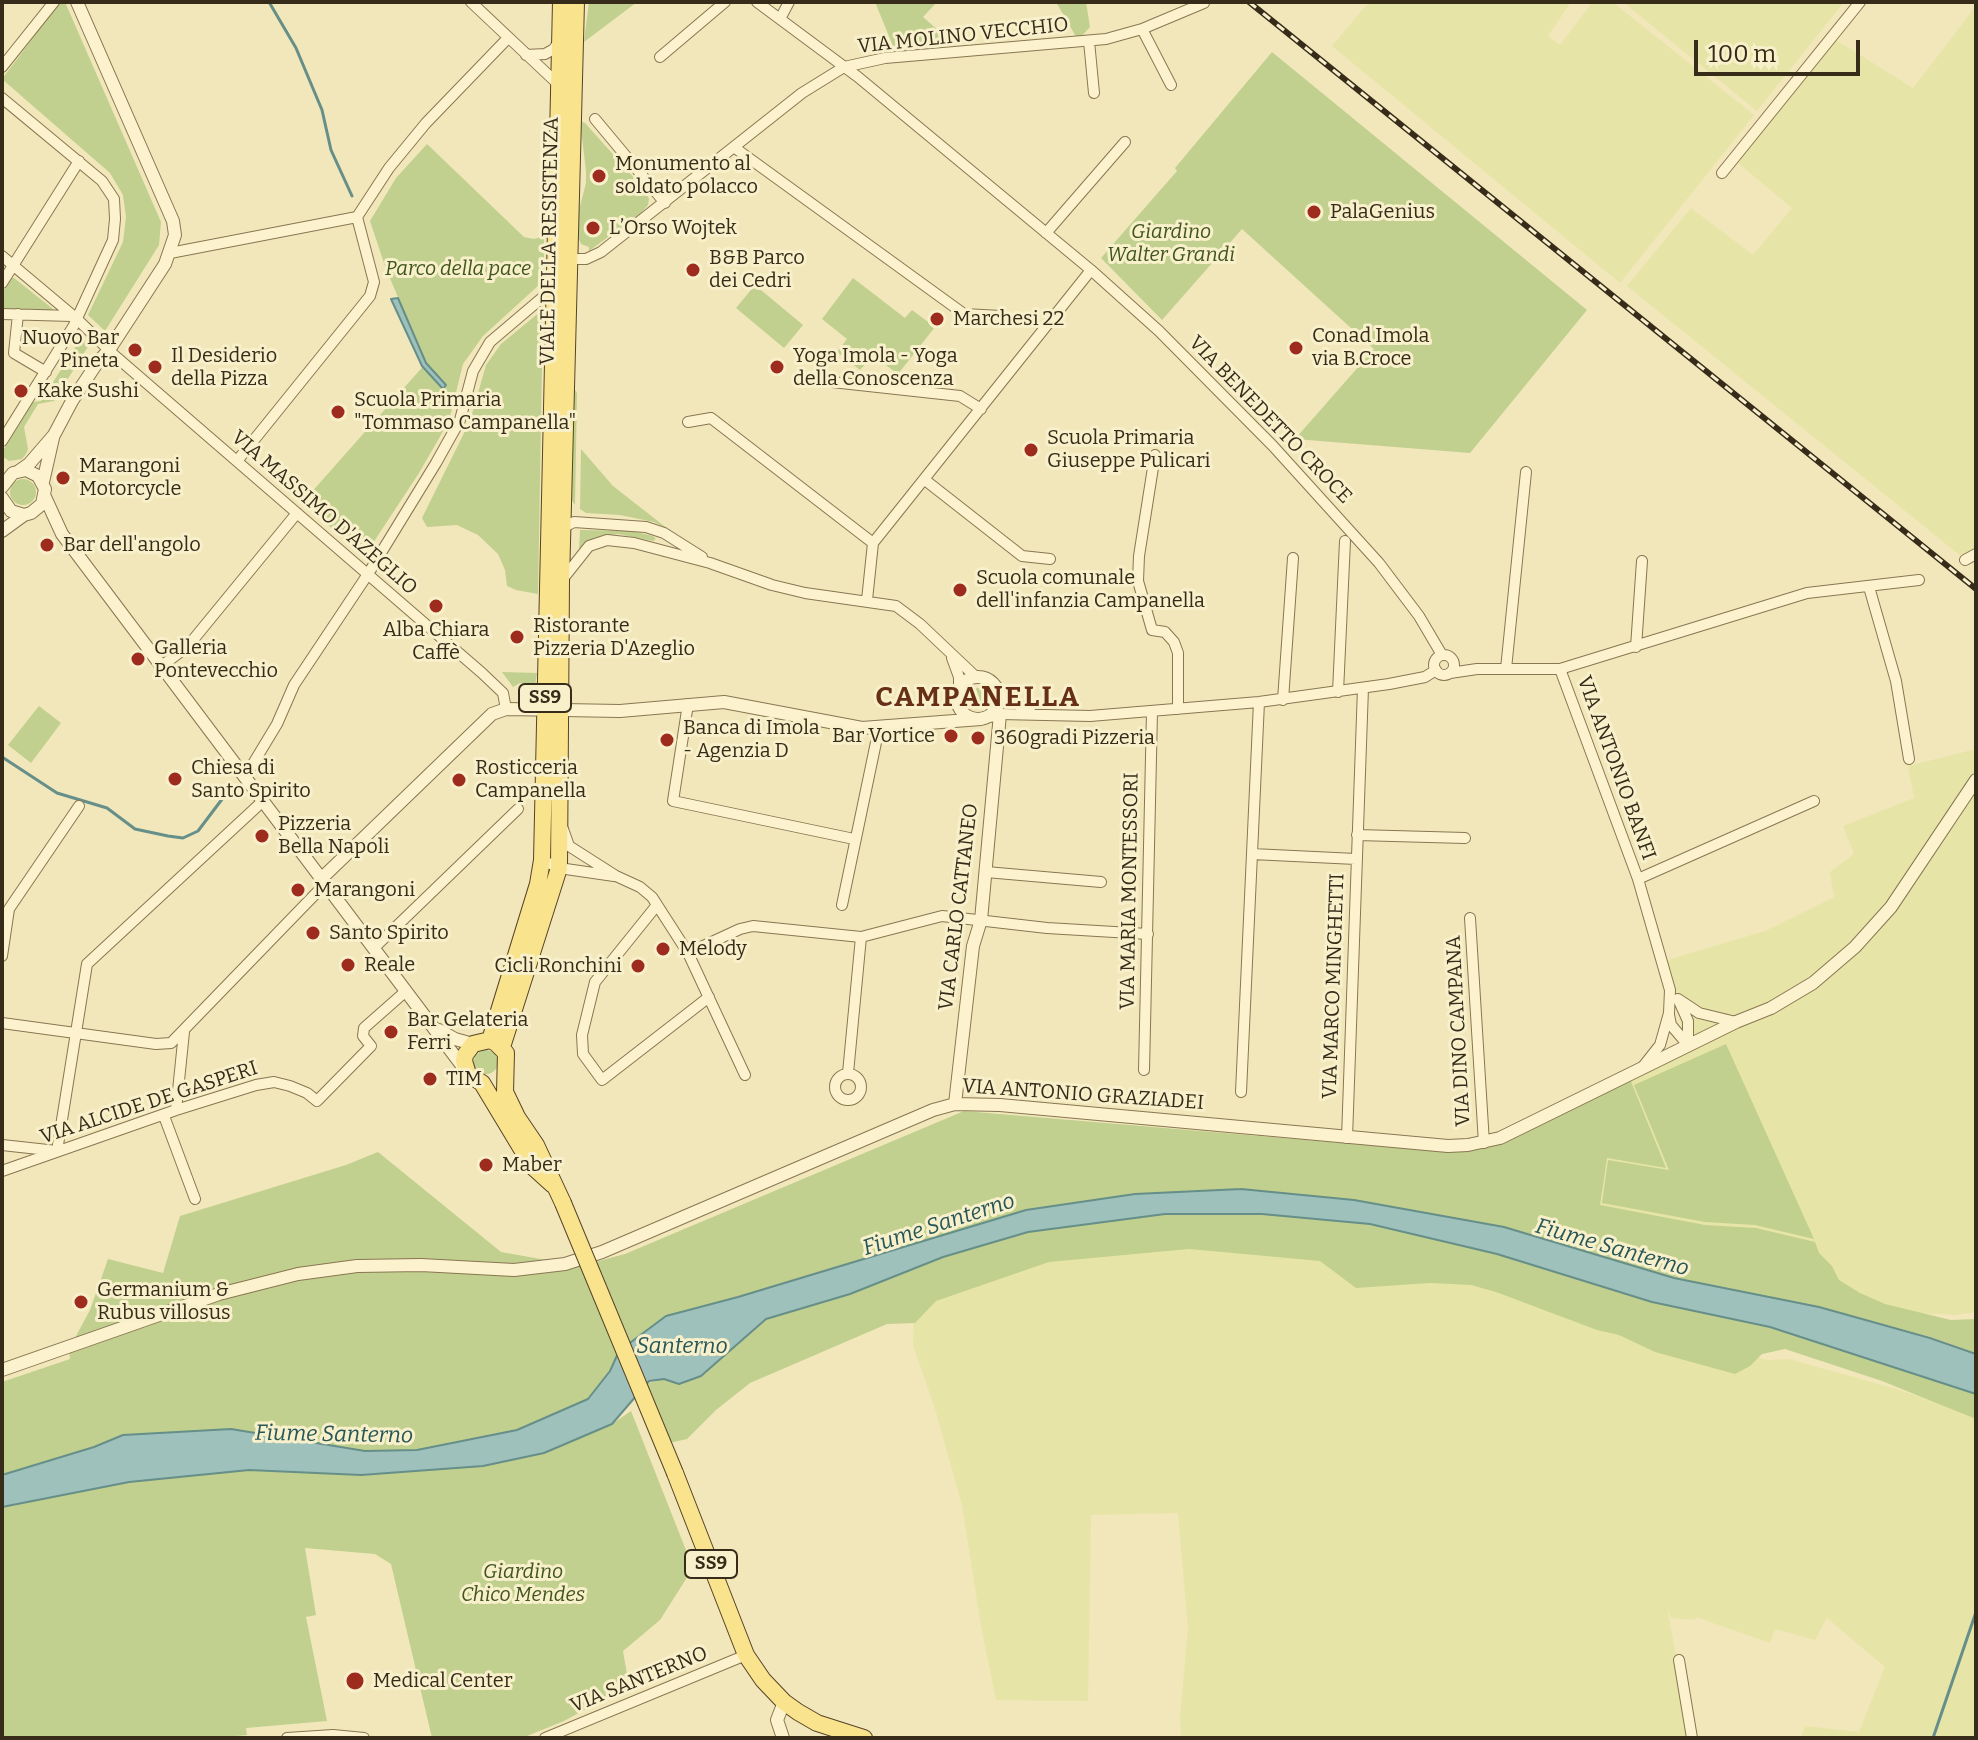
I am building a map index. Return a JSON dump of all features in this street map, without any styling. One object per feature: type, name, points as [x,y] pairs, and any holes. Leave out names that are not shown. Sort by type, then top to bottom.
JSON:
[{"type":"main road","name":"VIALE DELLA RESISTENZA","points":[[475,1078],[464,1061],[465,1055],[488,1044],[553,862],[559,816],[552,708],[562,529],[555,293],[561,2]]},
{"type":"main road","name":"VIALE DELLA RESISTENZA","points":[[553,862],[552,708],[565,502],[576,2]]},
{"type":"main road","points":[[475,1078],[501,1077],[507,1065],[488,1044]]},
{"type":"main road","name":"SS9","points":[[507,1065],[505,1092],[536,1145],[563,1203],[675,1473],[746,1655],[784,1702],[817,1723],[864,1738]]},
{"type":"main road","name":"SS9","points":[[475,1078],[532,1166],[553,1185]]},
{"type":"main road","points":[[509,1127],[524,1146],[536,1145]]},
{"type":"street","points":[[2,67],[54,2]]},
{"type":"street","points":[[2,487],[12,471],[29,464],[54,435],[72,401],[109,350],[170,253],[175,235],[173,221],[77,2]]},
{"type":"street","points":[[471,2],[559,85]]},
{"type":"street","points":[[660,57],[725,2]]},
{"type":"street","name":"VIA BENEDETTO CROCE","points":[[757,2],[844,67],[1091,270],[1159,331],[1273,446],[1394,581],[1442,655]]},
{"type":"street","points":[[780,19],[789,2]]},
{"type":"street","points":[[1722,173],[1860,2]]},
{"type":"street","name":"VIA MOLINO VECCHIO","points":[[569,259],[595,256],[802,93],[844,67],[885,58],[1089,41],[1142,29],[1204,3]]},
{"type":"street","points":[[1142,29],[1171,85]]},
{"type":"street","points":[[170,253],[357,217],[389,168],[426,123],[508,38]]},
{"type":"street","points":[[526,55],[545,54],[554,49],[560,40]]},
{"type":"street","name":"VIA MOLINO VECCHIO","points":[[1089,41],[1094,93]]},
{"type":"street","points":[[2,98],[102,181],[114,199],[115,219],[113,240],[75,318],[46,372],[2,441]]},
{"type":"street","points":[[595,119],[665,203]]},
{"type":"street","points":[[1046,233],[1125,142]]},
{"type":"street","points":[[735,148],[964,314],[1001,316]]},
{"type":"street","points":[[2,283],[79,161]]},
{"type":"street","points":[[237,461],[370,296],[374,282],[357,217]]},
{"type":"street","name":"VIA MASSIMO D'AZEGLIO","points":[[2,256],[482,673],[503,693],[506,709]]},
{"type":"street","points":[[867,600],[873,543],[1091,270]]},
{"type":"street","points":[[245,777],[277,724],[294,685],[368,574],[460,420],[473,371],[490,342],[543,297],[555,293]]},
{"type":"street","points":[[2,314],[75,318]]},
{"type":"street","points":[[18,314],[14,353],[46,372]]},
{"type":"street","points":[[832,382],[960,396],[981,409]]},
{"type":"street","points":[[688,422],[711,418],[873,543]]},
{"type":"street","points":[[54,435],[43,482],[45,497],[62,534],[433,1027],[475,1078]]},
{"type":"street","points":[[1155,455],[1138,581],[1152,630],[1165,632],[1178,653],[1178,709]]},
{"type":"street","points":[[12,471],[32,472],[43,482]]},
{"type":"street","points":[[1506,669],[1526,472]]},
{"type":"street","points":[[925,480],[1022,556],[1050,559]]},
{"type":"street","points":[[2,531],[42,504],[45,497]]},
{"type":"street","points":[[2,500],[11,511],[28,514],[62,534]]},
{"type":"street","points":[[163,665],[188,646],[297,513]]},
{"type":"street","points":[[562,529],[646,527],[664,533],[710,563]]},
{"type":"street","points":[[561,581],[589,546],[607,540],[634,543],[710,563],[794,590],[896,606],[976,677],[993,683],[998,694],[1039,715]]},
{"type":"street","points":[[1338,692],[1345,541]]},
{"type":"street","points":[[1283,700],[1293,558]]},
{"type":"street","points":[[1636,647],[1642,561]]},
{"type":"street","points":[[1436,670],[1444,675],[1452,668],[1560,669],[1807,593],[1919,580]]},
{"type":"street","points":[[1869,587],[1896,681],[1909,759]]},
{"type":"street","points":[[1436,670],[1435,661],[1442,655],[1448,656],[1452,668]]},
{"type":"street","points":[[951,656],[959,677],[961,712],[974,719],[990,716]]},
{"type":"street","name":"VIA ANTONIO BANFI","points":[[1560,669],[1638,879],[1670,990],[1669,1013],[1660,1045],[1640,1069]]},
{"type":"street","points":[[2,1023],[156,1044],[171,1043],[324,880],[492,714],[506,709],[620,711],[724,702],[848,727],[879,728],[990,716],[1061,718],[1283,700],[1425,677],[1436,670]]},
{"type":"street","points":[[928,724],[951,711],[958,693],[969,679],[976,677]]},
{"type":"street","name":"VIA MARCO MINGHETTI","points":[[1347,1138],[1363,688]]},
{"type":"street","name":"VIA CARLO CATTANEO","points":[[955,1104],[973,946],[981,920],[986,872],[990,716],[997,706],[998,694]]},
{"type":"street","points":[[1241,1092],[1259,702]]},
{"type":"street","points":[[688,704],[673,801],[854,839]]},
{"type":"street","name":"VIA MARIA MONTESSORI","points":[[1144,1070],[1152,712]]},
{"type":"street","points":[[842,905],[879,728]]},
{"type":"street","name":"VIA ANTONIO GRAZIADEI","points":[[2,1370],[219,1294],[298,1274],[357,1266],[421,1265],[514,1270],[565,1264],[602,1252],[933,1110],[955,1104],[1136,1117],[1448,1146],[1484,1143],[1771,1008],[1813,983],[1855,947],[1891,907],[1976,780]]},
{"type":"street","points":[[2,1145],[57,1151],[87,964],[263,801]]},
{"type":"street","name":"VIA ANTONIO BANFI","points":[[1638,879],[1814,801]]},
{"type":"street","points":[[2,956],[6,908],[79,806]]},
{"type":"street","points":[[374,948],[518,809]]},
{"type":"street","points":[[559,816],[569,846],[616,876],[640,887],[657,905],[688,953],[745,1075]]},
{"type":"street","points":[[1357,835],[1465,838]]},
{"type":"street","points":[[1252,854],[1356,859]]},
{"type":"street","points":[[553,862],[593,861]]},
{"type":"street","points":[[553,862],[616,876]]},
{"type":"street","points":[[986,872],[1101,882]]},
{"type":"street","points":[[657,905],[595,982],[582,1035],[583,1054],[602,1080],[709,997]]},
{"type":"street","points":[[688,953],[753,926],[861,937],[934,917],[1148,934]]},
{"type":"street","name":"VIA DINO CAMPANA","points":[[1470,918],[1484,1143]]},
{"type":"street","points":[[848,1073],[861,937]]},
{"type":"street","name":"VIA ANTONIO BANFI","points":[[1670,990],[1699,1013],[1736,1022]]},
{"type":"street","name":"VIA ALCIDE DE GASPERI","points":[[2,1171],[256,1085],[274,1082],[307,1093],[317,1101],[371,1046],[363,1036],[364,1028],[406,991]]},
{"type":"street","name":"VIA ANTONIO BANFI","points":[[1678,999],[1688,1021],[1688,1045]]},
{"type":"street","points":[[1669,1013],[1671,1025],[1688,1045]]},
{"type":"street","points":[[433,1027],[455,1039],[488,1044]]},
{"type":"street","points":[[176,1110],[184,1032]]},
{"type":"street","points":[[164,1116],[195,1199]]},
{"type":"street","name":"VIA SANTERNO","points":[[545,1738],[746,1655]]},
{"type":"street","points":[[1679,1660],[1692,1738]]},
{"type":"street","points":[[783,1738],[777,1720],[784,1702]]},
{"type":"street","points":[[287,1738],[333,1735],[364,1738]]},
{"type":"shaded area","points":[[1369,2],[1571,2],[1548,36],[1560,45],[1591,4],[1615,4],[1754,115],[1620,283],[1332,46]]},
{"type":"shaded area","points":[[1623,2],[1844,2],[1757,111]]},
{"type":"shaded area","points":[[1976,6],[1976,548],[1962,557],[1627,286],[1691,208],[1753,255],[1792,208],[1738,163],[1833,38],[1913,88]]},
{"type":"shaded area","points":[[1976,749],[1976,1312],[1955,1315],[1871,1310],[1616,1245],[1544,1121],[1688,1051],[1664,961],[1765,931],[1834,897],[1830,872],[1854,854],[1843,826],[1914,798],[1908,766]]},
{"type":"shaded area","points":[[1295,1240],[1767,1360],[1789,1359],[1976,1415],[1976,1738],[1801,1738],[1805,1726],[1859,1732],[1885,1667],[1827,1618],[1815,1640],[1775,1629],[1770,1643],[1696,1617],[1695,1620],[1671,1618],[1667,1607],[1691,1738],[1181,1738],[1188,1628],[1178,1513],[1091,1515],[1088,1701],[996,1700],[962,1505],[913,1345],[914,1304],[1025,1264],[1118,1250]]},
{"type":"green space","points":[[60,2],[65,2],[161,222],[159,245],[105,331],[88,315],[123,242],[126,217],[123,195],[110,173],[2,79]]},
{"type":"green space","points":[[589,2],[637,2],[584,42]]},
{"type":"green space","points":[[875,2],[937,2],[923,17],[954,44],[893,46]]},
{"type":"green space","points":[[1056,2],[1086,2],[1090,27],[1078,40]]},
{"type":"green space","name":"Giardino Walter Grandi","points":[[1272,52],[1587,310],[1470,453],[1295,439],[1374,349],[1242,229],[1162,320],[1101,258],[1177,171],[1175,168]]},
{"type":"green space","points":[[580,121],[644,189],[649,199],[642,212],[589,251],[589,247],[581,244],[579,239],[579,210],[586,183]]},
{"type":"green space","name":"Parco della pace","points":[[427,144],[524,237],[534,239],[544,236],[544,277],[483,336],[463,364],[449,421],[369,549],[361,553],[302,503],[426,363],[386,269],[370,221],[396,178]]},
{"type":"green space","points":[[11,278],[53,309],[51,312],[2,311],[2,294]]},
{"type":"green space","points":[[853,278],[905,318],[912,310],[935,327],[898,374],[875,357],[860,370],[837,352],[847,339],[822,319]]},
{"type":"green space","points":[[755,285],[803,325],[784,348],[736,308]]},
{"type":"green space","points":[[541,311],[538,594],[507,586],[505,570],[498,554],[478,535],[457,525],[427,527],[422,518],[470,421],[486,365],[501,344]]},
{"type":"green space","points":[[76,333],[89,345],[54,401],[38,404],[24,427],[26,454],[22,459],[9,461],[2,456],[2,452],[33,402],[41,401],[76,346],[69,343]]},
{"type":"green space","points":[[573,387],[577,393],[575,505],[571,499]]},
{"type":"green space","points":[[581,449],[613,486],[668,529],[654,522],[620,515],[586,513],[580,509]]},
{"type":"green space","points":[[23,479],[32,483],[36,492],[32,501],[23,505],[14,501],[10,492],[14,483]]},
{"type":"green space","points":[[580,530],[632,531],[656,539],[618,534],[603,536],[591,540],[579,550]]},
{"type":"green space","points":[[502,672],[537,673],[535,685],[520,683],[513,687]]},
{"type":"green space","points":[[978,688],[985,691],[988,698],[985,705],[978,708],[971,705],[968,698],[971,691]]},
{"type":"green space","points":[[39,706],[61,723],[31,763],[8,745]]},
{"type":"green space","points":[[1726,1044],[1814,1239],[1755,1225],[1705,1222],[1602,1203],[1608,1160],[1669,1170],[1634,1085]]},
{"type":"green space","points":[[486,1050],[494,1054],[498,1062],[494,1070],[486,1074],[478,1070],[474,1062],[478,1054]]},
{"type":"green space","points":[[1630,1079],[1666,1168],[1607,1158],[1600,1205],[1705,1225],[1756,1228],[1815,1242],[1819,1253],[1832,1266],[1839,1280],[1860,1293],[1885,1304],[1951,1320],[1976,1319],[1976,1353],[1931,1337],[1819,1307],[1674,1278],[1504,1227],[1354,1200],[1241,1189],[1135,1194],[1026,1210],[666,1316],[619,1351],[610,1371],[588,1399],[517,1430],[417,1450],[365,1451],[231,1429],[123,1435],[2,1475],[2,1382],[70,1359],[69,1349],[90,1310],[108,1259],[163,1273],[180,1216],[346,1165],[378,1152],[501,1252],[580,1266],[625,1254],[964,1111],[1389,1147],[1476,1150],[1502,1142]]},
{"type":"green space","points":[[1165,1214],[1262,1214],[1370,1224],[1497,1254],[1652,1302],[1770,1327],[1976,1394],[1976,1419],[1882,1381],[1785,1349],[1762,1354],[1750,1366],[1735,1374],[1655,1352],[1619,1335],[1471,1285],[1430,1283],[1356,1288],[1320,1261],[1189,1249],[1049,1262],[936,1301],[915,1323],[887,1324],[750,1383],[716,1410],[687,1439],[669,1443],[644,1384],[664,1379],[679,1384],[701,1376],[766,1319],[850,1294],[943,1257],[1028,1232]]},
{"type":"green space","name":"Giardino Chico Mendes","points":[[631,1411],[693,1568],[660,1620],[623,1651],[629,1686],[564,1721],[522,1738],[432,1738],[391,1564],[375,1554],[305,1548],[316,1615],[306,1617],[327,1721],[246,1728],[247,1735],[213,1738],[2,1738],[2,1507],[129,1482],[249,1470],[361,1475],[483,1466],[544,1453],[612,1424]]},
{"type":"water","points":[[398,298],[426,363],[446,385],[443,389],[422,366],[391,299]]},
{"type":"water","name":"Santerno","points":[[1241,1189],[1354,1200],[1504,1227],[1674,1278],[1819,1307],[1976,1354],[1976,1394],[1770,1327],[1652,1302],[1497,1254],[1370,1224],[1262,1214],[1165,1214],[1028,1232],[943,1257],[850,1294],[766,1319],[701,1376],[679,1384],[664,1379],[649,1381],[612,1424],[544,1453],[483,1466],[361,1475],[249,1470],[129,1482],[2,1507],[2,1475],[123,1435],[231,1429],[365,1451],[417,1450],[517,1430],[588,1399],[610,1371],[619,1351],[666,1316],[1026,1210],[1135,1194]]},
{"type":"waterway","points":[[269,2],[296,48],[322,110],[331,150],[352,196]]},
{"type":"waterway","points":[[2,757],[57,793],[107,808],[135,829],[183,838],[198,831],[232,786]]},
{"type":"waterway","points":[[1933,1738],[1976,1612]]},
{"type":"railway","points":[[1249,2],[1976,589]]},
{"type":"place","name":"Monumento al soldato polacco","points":[[599,176]]},
{"type":"place","name":"PalaGenius","points":[[1314,212]]},
{"type":"place","name":"L’Orso Wojtek","points":[[593,228]]},
{"type":"place","name":"B&B Parco dei Cedri","points":[[693,270]]},
{"type":"place","name":"Marchesi 22","points":[[937,319]]},
{"type":"place","name":"Conad Imola via B.Croce","points":[[1296,348]]},
{"type":"place","name":"Nuovo Bar Pineta","points":[[135,350]]},
{"type":"place","name":"Il Desiderio della Pizza","points":[[155,367]]},
{"type":"place","name":"Yoga Imola - Yoga della Conoscenza","points":[[777,367]]},
{"type":"place","name":"Kake Sushi","points":[[21,391]]},
{"type":"place","name":"Scuola Primaria \"Tommaso Campanella\"","points":[[338,412]]},
{"type":"place","name":"Scuola Primaria Giuseppe Pulicari","points":[[1031,450]]},
{"type":"place","name":"Marangoni Motorcycle","points":[[63,478]]},
{"type":"place","name":"Bar dell'angolo","points":[[47,545]]},
{"type":"place","name":"Scuola comunale dell'infanzia Campanella","points":[[960,590]]},
{"type":"place","name":"Alba Chiara Caffè","points":[[436,606]]},
{"type":"place","name":"Ristorante Pizzeria D'Azeglio","points":[[517,637]]},
{"type":"place","name":"Galleria Pontevecchio","points":[[138,659]]},
{"type":"place","name":"Bar Vortice","points":[[951,736]]},
{"type":"place","name":"360gradi Pizzeria","points":[[978,738]]},
{"type":"place","name":"Banca di Imola - Agenzia D","points":[[667,740]]},
{"type":"place","name":"Chiesa di Santo Spirito","points":[[175,779]]},
{"type":"place","name":"Rosticceria Campanella","points":[[459,780]]},
{"type":"place","name":"Pizzeria Bella Napoli","points":[[262,836]]},
{"type":"place","name":"Marangoni","points":[[298,890]]},
{"type":"place","name":"Santo Spirito","points":[[313,933]]},
{"type":"place","name":"Melody","points":[[663,949]]},
{"type":"place","name":"Reale","points":[[348,965]]},
{"type":"place","name":"Cicli Ronchini","points":[[638,966]]},
{"type":"place","name":"Bar Gelateria Ferri","points":[[391,1032]]},
{"type":"place","name":"TIM","points":[[430,1079]]},
{"type":"place","name":"Maber","points":[[486,1165]]},
{"type":"place","name":"Germanium & Rubus villosus","points":[[81,1302]]},
{"type":"place","name":"Medical Center","points":[[355,1681]]},
{"type":"district","name":"CAMPANELLA","points":[[978,698]]},
{"type":"water label","name":"Fiume Santerno","points":[[939,1225]]},
{"type":"water label","name":"Fiume Santerno","points":[[1612,1248]]},
{"type":"water label","name":"Fiume Santerno","points":[[334,1435]]}]
